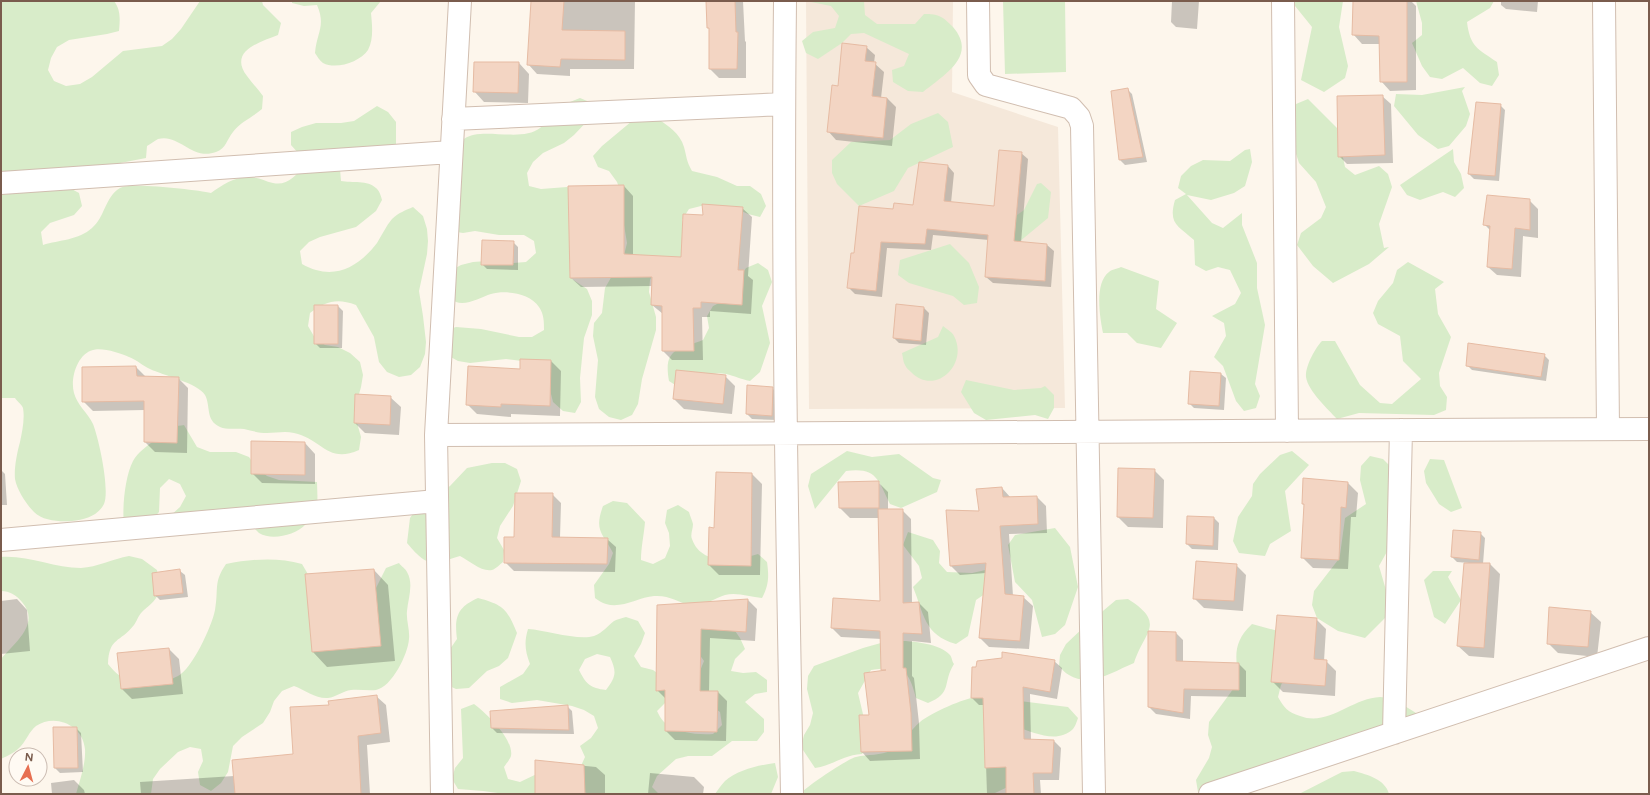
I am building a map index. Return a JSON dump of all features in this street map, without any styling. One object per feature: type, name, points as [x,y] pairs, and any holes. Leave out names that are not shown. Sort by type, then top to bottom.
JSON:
[{"type":"street","points":[[442,794],[436,435],[460,1]]},
{"type":"street","points":[[785,1],[785,433],[792,794]]},
{"type":"street","points":[[978,1],[979,75],[986,85],[1072,108],[1079,117],[1082,126],[1094,794]]},
{"type":"street","points":[[1284,1],[1287,431]]},
{"type":"street","points":[[1604,1],[1608,430]]},
{"type":"street","points":[[453,119],[784,104]]},
{"type":"street","points":[[1,183],[451,152]]},
{"type":"street","points":[[436,435],[1649,429]]},
{"type":"street","points":[[1394,733],[1401,430]]},
{"type":"street","points":[[1,540],[437,501]]},
{"type":"street","points":[[1210,794],[1649,648]]},
{"type":"shaded area","points":[[806,1],[953,1],[952,92],[1058,127],[1065,408],[809,409]]},
{"type":"green space","points":[[1,1],[114,1],[119,12],[119,31],[69,40],[57,47],[51,58],[48,70],[54,81],[66,86],[80,84],[92,77],[123,51],[162,46],[172,39],[181,29],[200,1],[262,1],[263,5],[281,23],[278,35],[255,44],[244,54],[241,60],[242,67],[247,76],[263,96],[262,109],[239,125],[222,149],[216,152],[207,154],[200,153],[173,140],[166,138],[158,139],[147,146],[146,158],[110,165],[1,180]]},
{"type":"green space","points":[[292,1],[381,1],[371,13],[372,36],[368,50],[359,58],[347,64],[334,66],[323,63],[315,53],[321,24],[320,12],[317,5],[304,6],[292,3]]},
{"type":"green space","points":[[806,1],[864,1],[865,15],[877,24],[915,24],[924,14],[937,15],[949,23],[960,37],[962,47],[960,56],[948,72],[923,92],[908,91],[893,82],[892,70],[904,66],[909,54],[864,33],[851,34],[842,43],[818,59],[806,53],[802,41],[813,32],[835,28],[839,16],[831,6]]},
{"type":"green space","points":[[1003,1],[1065,1],[1066,72],[1005,74]]},
{"type":"green space","points":[[1291,1],[1343,1],[1339,27],[1348,66],[1345,78],[1324,92],[1301,80],[1312,27]]},
{"type":"green space","points":[[1416,1],[1494,1],[1490,8],[1467,22],[1470,37],[1476,46],[1497,62],[1499,75],[1492,86],[1480,83],[1463,68],[1442,79],[1430,77],[1422,66],[1412,43],[1422,35],[1422,23]]},
{"type":"green space","points":[[1465,87],[1462,91],[1470,114],[1466,126],[1449,146],[1438,149],[1418,135],[1394,106],[1396,94],[1422,95]]},
{"type":"green space","points":[[580,98],[592,103],[592,116],[564,143],[543,153],[533,162],[527,173],[529,186],[541,189],[567,187],[579,194],[571,267],[572,279],[587,289],[592,301],[592,315],[584,338],[580,378],[581,402],[575,413],[563,411],[553,402],[550,390],[530,362],[506,359],[470,363],[458,361],[447,355],[444,331],[456,327],[481,329],[519,337],[532,337],[544,330],[542,312],[530,298],[504,292],[491,294],[465,303],[460,303],[456,302],[446,294],[450,271],[461,265],[487,261],[513,263],[526,262],[536,253],[534,241],[524,235],[499,235],[475,231],[463,233],[451,231],[457,150],[463,140],[471,135],[512,135],[532,132],[545,124],[555,108]]},
{"type":"green space","points":[[1308,99],[1337,128],[1345,167],[1355,175],[1379,166],[1388,174],[1392,187],[1379,224],[1384,248],[1389,247],[1369,264],[1333,283],[1313,266],[1297,245],[1301,233],[1321,218],[1326,207],[1316,182],[1299,163],[1287,126],[1289,113],[1296,104]]},
{"type":"green space","points":[[377,106],[388,112],[396,122],[396,159],[340,169],[341,181],[373,185],[378,190],[382,200],[376,211],[356,227],[320,237],[309,242],[300,251],[302,264],[324,272],[334,272],[352,266],[361,260],[377,243],[392,219],[413,207],[423,216],[427,229],[427,254],[419,291],[426,342],[425,354],[420,367],[411,375],[399,377],[387,372],[379,362],[374,337],[356,305],[337,301],[327,303],[310,313],[308,326],[315,338],[325,345],[338,347],[350,353],[360,362],[363,375],[354,412],[361,437],[359,450],[348,454],[339,454],[325,449],[304,436],[294,433],[264,433],[244,429],[229,429],[220,427],[212,421],[210,417],[205,395],[195,387],[150,369],[125,355],[97,349],[87,352],[79,362],[74,374],[73,387],[75,397],[93,424],[98,441],[105,476],[106,488],[104,504],[98,512],[81,520],[57,521],[47,519],[34,512],[22,497],[15,479],[16,460],[24,417],[23,408],[15,398],[1,398],[1,195],[68,187],[79,193],[82,206],[74,215],[50,223],[41,232],[43,245],[69,239],[81,235],[92,228],[100,218],[111,196],[120,188],[126,186],[149,186],[211,193],[228,182],[243,177],[255,178],[278,184],[287,182],[294,177],[303,166],[299,154],[291,145],[291,132],[316,123],[341,123],[354,121]]},
{"type":"green space","points":[[938,113],[948,122],[953,147],[908,168],[894,191],[859,206],[837,184],[832,173],[832,160],[851,142],[890,140],[911,124]]},
{"type":"green space","points":[[657,118],[673,130],[680,138],[692,171],[717,177],[737,186],[750,186],[761,194],[766,206],[760,217],[737,209],[701,206],[689,209],[682,220],[683,233],[722,242],[655,269],[650,280],[649,292],[656,317],[656,330],[642,379],[638,404],[632,415],[621,420],[609,417],[599,409],[595,397],[598,360],[593,336],[594,323],[602,313],[605,288],[624,255],[627,243],[621,193],[617,182],[609,171],[598,167],[593,156],[602,146],[632,121]]},
{"type":"green space","points":[[1250,149],[1252,162],[1245,186],[1234,193],[1211,200],[1187,195],[1212,223],[1223,228],[1242,213],[1242,225],[1257,263],[1257,288],[1265,325],[1255,384],[1260,396],[1256,408],[1244,411],[1236,401],[1223,366],[1214,357],[1226,336],[1224,323],[1212,316],[1235,304],[1241,293],[1230,270],[1218,267],[1206,271],[1195,265],[1194,240],[1176,224],[1174,220],[1173,208],[1175,200],[1186,194],[1178,188],[1181,176],[1191,166],[1203,160],[1230,161],[1245,150]]},
{"type":"green space","points":[[1453,149],[1454,162],[1461,174],[1464,188],[1455,197],[1443,192],[1420,200],[1407,195],[1400,185]]},
{"type":"green space","points":[[1041,183],[1051,192],[1048,218],[1019,242],[1007,245],[1003,225],[1024,210],[1037,184]]},
{"type":"green space","points":[[950,244],[969,263],[979,287],[977,303],[964,305],[953,296],[909,283],[898,275],[900,260]]},
{"type":"green space","points":[[1408,262],[1444,282],[1435,289],[1438,314],[1451,337],[1439,373],[1440,386],[1447,397],[1446,410],[1434,415],[1359,413],[1337,419],[1314,394],[1306,377],[1307,368],[1311,358],[1316,348],[1322,341],[1335,341],[1360,385],[1380,403],[1392,404],[1421,379],[1403,361],[1400,336],[1378,324],[1373,313],[1378,301],[1393,283],[1397,270]]},
{"type":"green space","points":[[758,263],[768,270],[772,282],[762,306],[770,343],[760,372],[750,381],[720,373],[708,375],[680,388],[669,381],[668,362],[674,352],[703,340],[709,328],[707,316],[713,306],[725,300],[746,268]]},
{"type":"green space","points":[[1121,267],[1159,281],[1156,309],[1177,323],[1161,348],[1137,343],[1127,333],[1103,333],[1099,301],[1101,284],[1104,277],[1109,272]]},
{"type":"green space","points":[[943,326],[953,335],[957,347],[957,357],[947,374],[939,379],[930,381],[920,379],[906,367],[902,353],[938,337]]},
{"type":"green space","points":[[966,380],[1014,390],[1041,388],[1045,386],[1054,395],[1054,408],[1048,419],[1035,415],[986,420],[974,413],[961,392]]},
{"type":"green space","points":[[184,425],[197,447],[210,452],[236,452],[249,457],[256,467],[267,476],[279,480],[317,482],[317,504],[309,521],[301,529],[295,532],[283,536],[270,537],[259,533],[250,524],[170,516],[180,507],[186,496],[180,484],[169,479],[160,488],[159,512],[150,522],[124,525],[123,510],[125,492],[130,467],[133,461],[140,452],[165,431]]},
{"type":"green space","points":[[847,451],[872,457],[899,454],[933,478],[941,480],[937,492],[901,508],[890,504],[879,482],[870,473],[856,470],[846,471],[815,509],[808,486],[811,474]]},
{"type":"green space","points":[[1292,451],[1309,465],[1285,491],[1291,531],[1270,544],[1265,556],[1239,553],[1233,541],[1238,517],[1252,496],[1253,484],[1260,474],[1280,455]]},
{"type":"green space","points":[[1370,456],[1383,459],[1393,469],[1404,521],[1379,566],[1390,604],[1386,617],[1365,638],[1338,631],[1317,618],[1312,605],[1314,591],[1338,560],[1340,555],[1345,518],[1366,504],[1360,480],[1361,466]]},
{"type":"green space","points":[[1430,459],[1444,460],[1462,508],[1451,512],[1439,504],[1426,483],[1424,471]]},
{"type":"green space","points":[[492,463],[505,463],[517,469],[521,481],[513,506],[500,526],[497,538],[504,550],[503,562],[496,568],[488,570],[480,568],[460,556],[436,562],[431,562],[420,557],[407,543],[410,518],[417,508],[450,486],[467,468]]},
{"type":"green space","points":[[613,501],[627,503],[645,522],[641,560],[653,564],[665,558],[670,546],[669,533],[665,523],[667,510],[678,505],[689,512],[693,524],[692,539],[697,548],[703,554],[720,559],[730,559],[758,554],[767,562],[768,567],[767,585],[762,598],[730,594],[694,606],[660,596],[648,597],[618,605],[606,604],[599,601],[595,598],[594,585],[609,564],[613,553],[600,531],[599,521],[603,506]]},
{"type":"green space","points":[[1055,528],[1070,547],[1078,587],[1065,625],[1055,634],[1042,637],[1032,600],[1015,582],[1008,545],[1015,535]]},
{"type":"green space","points":[[908,532],[933,540],[940,551],[939,563],[947,572],[972,573],[999,567],[1001,583],[976,600],[968,636],[956,644],[937,635],[931,629],[923,615],[913,587],[922,578],[919,566],[903,545]]},
{"type":"green space","points":[[129,556],[142,559],[157,570],[159,582],[158,594],[155,599],[141,614],[129,631],[116,641],[111,649],[108,664],[113,670],[126,679],[161,680],[175,678],[183,672],[201,646],[210,626],[215,610],[219,576],[226,564],[255,560],[284,560],[302,564],[309,576],[374,592],[386,568],[399,563],[406,571],[410,581],[407,614],[409,639],[406,653],[398,669],[388,683],[382,688],[376,690],[351,690],[328,698],[315,696],[294,686],[282,691],[274,701],[270,712],[263,723],[242,737],[233,746],[228,772],[221,783],[211,791],[200,785],[198,772],[203,761],[201,749],[190,747],[178,752],[160,769],[153,779],[151,794],[76,794],[84,766],[85,749],[79,733],[67,724],[59,721],[43,722],[36,726],[20,747],[8,747],[8,755],[1,759],[1,659],[24,633],[29,618],[27,610],[15,595],[1,591],[1,557],[21,558],[61,566],[81,568]]},
{"type":"green space","points":[[1433,571],[1452,571],[1448,577],[1461,600],[1445,624],[1434,617],[1424,580]]},
{"type":"green space","points":[[478,598],[494,603],[504,609],[517,633],[508,658],[499,666],[487,671],[469,688],[456,689],[445,684],[450,649],[457,639],[457,618],[459,613],[466,605]]},
{"type":"green space","points":[[1128,599],[1147,615],[1150,622],[1147,635],[1134,663],[1110,674],[1094,679],[1077,679],[1066,673],[1059,666],[1060,655],[1066,644],[1116,600]]},
{"type":"green space","points":[[626,617],[638,621],[645,633],[634,656],[641,667],[653,670],[664,678],[669,690],[666,702],[657,711],[660,717],[669,726],[675,729],[694,734],[713,734],[722,725],[720,712],[705,701],[698,690],[698,678],[704,661],[697,651],[662,625],[733,628],[745,649],[735,659],[731,671],[743,673],[756,672],[767,680],[767,692],[755,694],[745,702],[764,719],[764,732],[757,741],[732,741],[712,756],[688,756],[676,759],[657,776],[652,787],[659,794],[591,794],[575,790],[537,794],[505,794],[458,789],[452,779],[455,768],[463,758],[461,709],[474,704],[492,720],[504,734],[508,742],[511,749],[511,756],[504,767],[508,779],[520,782],[543,771],[580,768],[585,757],[580,746],[591,738],[598,728],[594,716],[584,710],[572,706],[537,700],[512,703],[500,699],[500,687],[523,674],[530,664],[526,646],[528,629],[587,637],[594,636],[603,631],[614,621]],"holes":[[[597,654],[610,657],[614,667],[614,678],[606,690],[596,688],[586,682],[579,670],[585,659]]]},
{"type":"green space","points":[[1252,624],[1278,631],[1288,674],[1281,685],[1278,697],[1284,707],[1292,713],[1310,718],[1320,718],[1360,702],[1385,697],[1404,705],[1416,713],[1414,722],[1204,794],[1198,792],[1196,780],[1209,758],[1212,747],[1208,735],[1209,722],[1239,681],[1236,657],[1238,643]]},
{"type":"green space","points":[[888,641],[902,641],[930,645],[938,647],[950,655],[954,664],[950,671],[944,691],[936,699],[928,703],[916,698],[910,680],[902,671],[890,668],[871,670],[858,693],[870,744],[862,754],[849,756],[828,765],[815,768],[801,747],[813,713],[807,689],[808,676],[814,666],[863,648]]},
{"type":"green space","points":[[979,696],[1068,707],[1078,718],[1073,729],[1066,734],[1059,736],[1044,736],[1015,727],[1005,753],[1016,783],[993,794],[800,794],[827,774],[851,759],[892,750],[900,744],[920,722],[932,714],[956,703]]},
{"type":"green space","points":[[775,763],[778,777],[771,794],[715,794],[730,777],[742,771]]},
{"type":"green space","points":[[1354,771],[1380,781],[1387,789],[1389,794],[1299,794],[1342,772]]},
{"type":"building","points":[[531,1],[564,1],[562,30],[625,31],[625,60],[561,59],[560,67],[527,65]]},
{"type":"building","points":[[706,1],[735,1],[736,32],[738,32],[737,69],[709,69],[709,28],[707,28]]},
{"type":"building","points":[[1353,1],[1407,1],[1407,82],[1380,82],[1379,36],[1352,35]]},
{"type":"building","points":[[842,43],[867,46],[865,61],[876,62],[872,96],[887,98],[883,138],[827,132],[832,85],[838,86]]},
{"type":"building","points":[[474,62],[519,62],[518,93],[473,92]]},
{"type":"building","points":[[1128,88],[1143,157],[1119,160],[1111,91]]},
{"type":"building","points":[[1383,95],[1385,155],[1338,157],[1337,96]]},
{"type":"building","points":[[1476,102],[1501,104],[1495,176],[1468,174]]},
{"type":"building","points":[[999,150],[1022,152],[1014,241],[1047,244],[1045,281],[985,277],[988,235],[927,229],[925,244],[881,242],[876,291],[847,288],[851,253],[854,253],[859,206],[893,209],[894,203],[913,205],[919,162],[948,165],[944,201],[994,206]]},
{"type":"building","points":[[624,185],[624,254],[681,257],[683,214],[703,215],[702,204],[743,207],[738,270],[744,270],[742,305],[701,302],[701,308],[693,308],[694,351],[662,351],[662,306],[651,305],[652,277],[570,278],[568,186]]},
{"type":"building","points":[[1487,195],[1530,199],[1530,230],[1515,228],[1512,269],[1487,267],[1490,226],[1483,225]]},
{"type":"building","points":[[482,240],[514,241],[513,265],[481,265]]},
{"type":"building","points":[[896,304],[924,307],[921,341],[893,338]]},
{"type":"building","points":[[314,305],[338,305],[338,344],[314,344]]},
{"type":"building","points":[[1468,343],[1545,354],[1541,377],[1466,366]]},
{"type":"building","points":[[520,359],[551,360],[550,406],[501,404],[501,407],[466,405],[468,366],[520,369]]},
{"type":"building","points":[[136,366],[137,376],[179,377],[177,443],[144,442],[144,401],[82,402],[82,367]]},
{"type":"building","points":[[676,370],[726,375],[723,404],[673,399]]},
{"type":"building","points":[[1190,371],[1221,373],[1219,406],[1188,404]]},
{"type":"building","points":[[747,385],[773,387],[772,416],[746,414]]},
{"type":"building","points":[[355,394],[391,396],[390,425],[354,423]]},
{"type":"building","points":[[251,441],[305,442],[305,475],[251,474]]},
{"type":"building","points":[[1118,468],[1155,469],[1153,518],[1117,517]]},
{"type":"building","points":[[716,472],[752,473],[751,566],[708,565],[709,527],[714,528]]},
{"type":"building","points":[[1303,478],[1348,482],[1346,508],[1341,507],[1339,560],[1301,558],[1304,504],[1302,504]]},
{"type":"building","points":[[879,481],[879,508],[839,508],[838,482]]},
{"type":"building","points":[[1002,487],[1003,497],[1037,496],[1038,524],[1000,526],[1005,594],[1024,596],[1020,641],[979,638],[986,563],[950,566],[946,510],[979,511],[976,489]]},
{"type":"building","points":[[515,493],[553,493],[552,537],[608,538],[607,564],[504,563],[504,537],[514,537]]},
{"type":"building","points":[[878,509],[903,509],[903,603],[919,602],[922,634],[903,633],[903,668],[906,668],[911,713],[912,751],[861,752],[859,715],[869,715],[864,673],[886,670],[881,670],[880,631],[831,628],[833,598],[880,601]]},
{"type":"building","points":[[1187,516],[1214,517],[1213,546],[1186,544]]},
{"type":"building","points":[[1453,530],[1481,532],[1479,560],[1451,557]]},
{"type":"building","points":[[1196,561],[1237,564],[1234,601],[1193,599]]},
{"type":"building","points":[[1464,563],[1490,563],[1484,648],[1457,646]]},
{"type":"building","points":[[180,569],[183,593],[154,596],[152,573]]},
{"type":"building","points":[[374,569],[381,646],[312,652],[305,574]]},
{"type":"building","points":[[748,599],[746,632],[701,629],[700,691],[718,691],[717,732],[665,731],[665,690],[656,691],[657,605]]},
{"type":"building","points":[[1549,607],[1591,611],[1588,647],[1547,644]]},
{"type":"building","points":[[1277,615],[1317,618],[1314,659],[1327,660],[1325,686],[1271,682]]},
{"type":"building","points":[[1148,631],[1176,632],[1176,661],[1239,663],[1239,690],[1184,689],[1183,713],[1148,707]]},
{"type":"building","points":[[169,648],[173,684],[121,689],[117,653]]},
{"type":"building","points":[[1002,652],[1055,660],[1050,692],[1023,687],[1024,739],[1054,740],[1052,773],[1033,773],[1034,794],[1006,794],[1006,767],[985,768],[983,698],[971,698],[972,667],[976,667],[977,661],[1002,658]]},
{"type":"building","points":[[377,695],[381,733],[358,736],[361,794],[235,794],[232,760],[293,754],[290,707],[329,705],[328,701]]},
{"type":"building","points":[[568,705],[569,730],[491,728],[490,711]]},
{"type":"building","points":[[53,727],[77,727],[78,768],[54,768]]},
{"type":"building","points":[[535,760],[584,765],[585,794],[535,794]]}]
